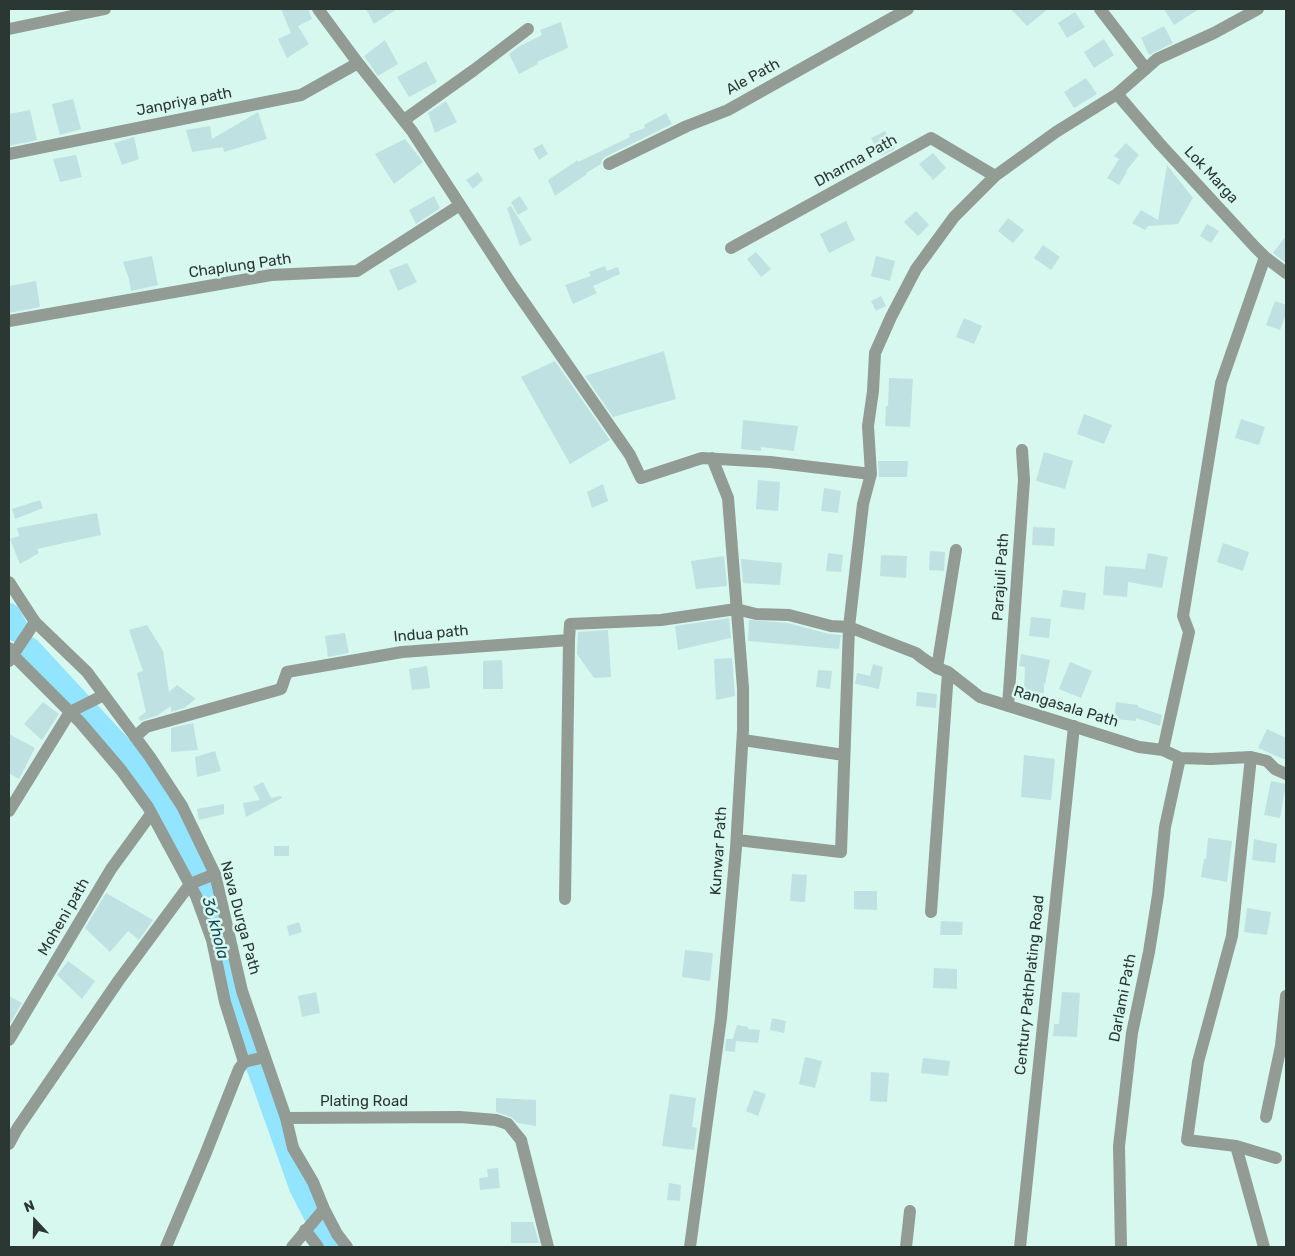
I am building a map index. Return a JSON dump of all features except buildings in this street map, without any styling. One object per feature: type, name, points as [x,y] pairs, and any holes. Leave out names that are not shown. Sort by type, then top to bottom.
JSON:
[{"type":"street","points":[[9,29],[105,9]]},
{"type":"street","points":[[318,9],[404,120],[512,286],[630,455],[641,478],[702,458],[770,462],[871,474]]},
{"type":"street","name":"Ale Path","points":[[609,164],[688,126],[728,110],[908,9]]},
{"type":"street","points":[[1100,9],[1146,69]]},
{"type":"street","points":[[737,840],[841,852],[849,627],[863,504],[871,474],[868,426],[873,391],[875,353],[916,269],[954,217],[995,176],[1056,132],[1117,94],[1158,59],[1214,33],[1258,9]]},
{"type":"street","points":[[404,120],[528,29]]},
{"type":"street","name":"Janpriya path","points":[[9,154],[301,95],[358,63]]},
{"type":"street","name":"Lok Marga","points":[[1117,94],[1160,144],[1265,257],[1286,273]]},
{"type":"street","name":"Dharma Path","points":[[732,248],[931,138],[995,176]]},
{"type":"street","name":"Chaplung Path","points":[[9,320],[271,275],[357,271],[460,205]]},
{"type":"street","points":[[1163,750],[1189,632],[1183,616],[1221,383],[1265,257]]},
{"type":"street","name":"Parajuli Path","points":[[1008,706],[1024,480],[1022,450]]},
{"type":"street","name":"Kunwar Path","points":[[690,1247],[721,1018],[737,840],[743,740],[742,688],[728,498],[712,458]]},
{"type":"street","points":[[931,912],[943,670],[956,550]]},
{"type":"street","name":"Nava Durga Path","points":[[9,582],[35,622],[87,672],[104,694],[150,757],[182,806],[215,874],[242,991],[286,1118],[293,1148],[313,1182],[337,1234],[347,1247]]},
{"type":"street","points":[[565,900],[570,624],[661,620],[736,609]]},
{"type":"street","name":"Rangasala Path","points":[[736,609],[756,614],[789,614],[831,626],[849,627],[916,652],[921,658],[943,670],[980,697],[1139,747],[1163,750],[1180,758],[1251,757],[1267,761],[1275,769],[1286,774]]},
{"type":"street","points":[[35,622],[10,654],[70,712],[121,770],[148,807],[196,896],[212,940],[225,1002],[244,1062]]},
{"type":"street","name":"Indua path","points":[[135,737],[146,727],[281,689],[287,672],[402,652],[569,640]]},
{"type":"street","points":[[9,811],[70,712],[104,694]]},
{"type":"street","name":"Century PathPlating Road","points":[[1020,1247],[1074,726]]},
{"type":"street","points":[[743,740],[844,755]]},
{"type":"street","points":[[1251,757],[1232,936],[1198,1062],[1187,1140],[1236,1146],[1276,1158]]},
{"type":"street","name":"Darlami Path","points":[[1121,1247],[1119,1146],[1132,1033],[1149,952],[1158,895],[1165,828],[1180,758]]},
{"type":"street","name":"Moheni path","points":[[9,1040],[111,869],[151,814]]},
{"type":"street","points":[[9,1144],[17,1129],[119,980],[190,884],[215,874]]},
{"type":"street","points":[[1266,1118],[1281,1046],[1286,996]]},
{"type":"street","points":[[166,1247],[205,1156],[239,1069],[244,1062],[265,1057]]},
{"type":"street","name":"Plating Road","points":[[286,1118],[460,1117],[496,1120],[508,1124],[515,1130],[521,1140],[548,1247]]},
{"type":"street","points":[[1236,1146],[1264,1247]]},
{"type":"street","points":[[292,1247],[324,1209]]},
{"type":"street","points":[[906,1247],[910,1211]]},
{"type":"street","points":[[305,1230],[318,1247]]},
{"type":"waterway","name":"36 khola","points":[[9,615],[17,630]]},
{"type":"waterway","name":"36 khola","points":[[29,649],[130,758],[171,818],[209,898],[232,993],[301,1187],[332,1247]]}]
